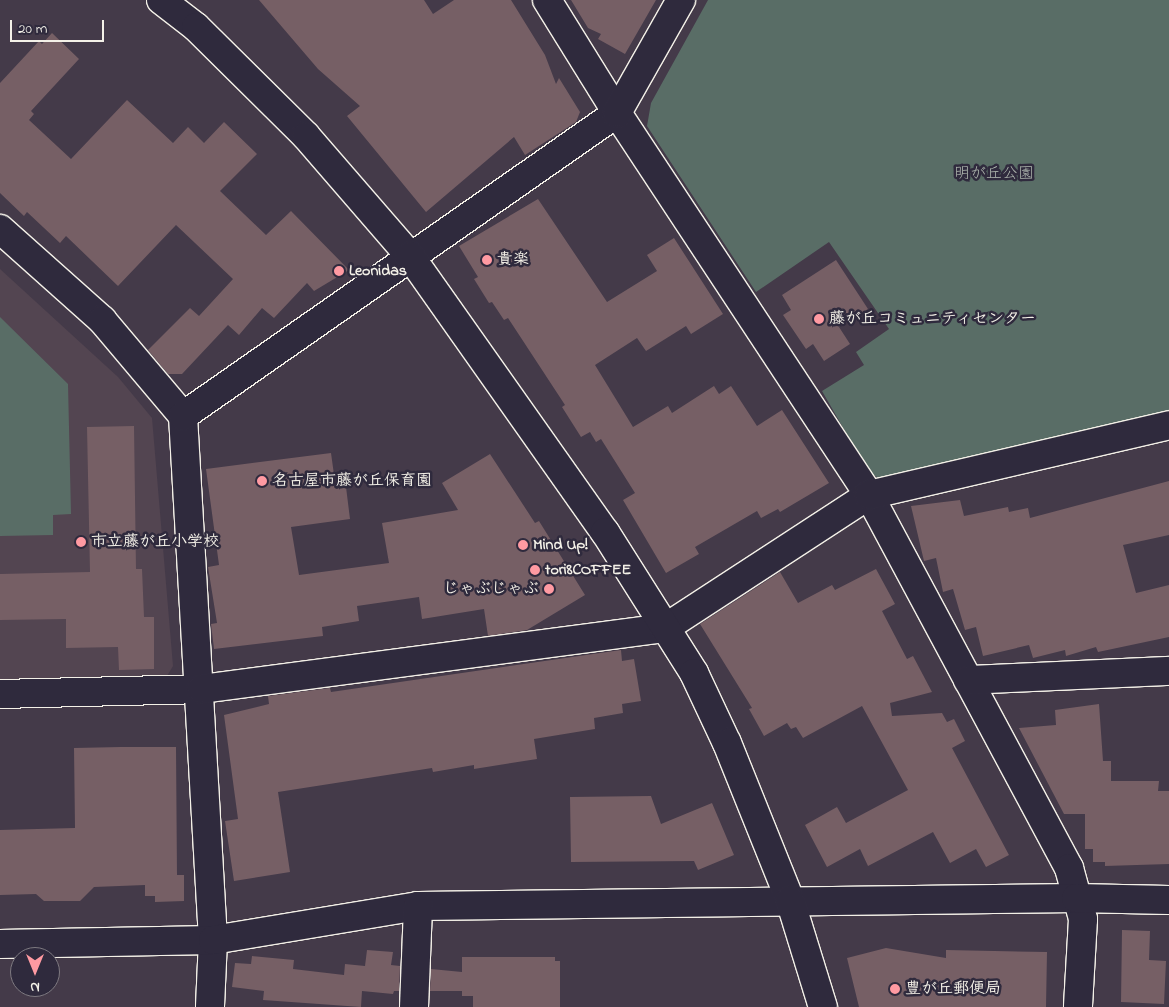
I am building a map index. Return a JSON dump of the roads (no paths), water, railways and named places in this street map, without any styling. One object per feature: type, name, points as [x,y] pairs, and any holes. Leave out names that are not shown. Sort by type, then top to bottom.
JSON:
[{"type":"street","points":[[161,0],[196,27],[306,136],[410,256],[605,532],[694,673],[727,743],[790,900],[823,1007]]},
{"type":"street","points":[[547,0],[617,113],[869,495],[1069,868],[1083,919],[1078,1007]]},
{"type":"street","points":[[183,416],[617,113],[681,0]]},
{"type":"street","points":[[0,229],[102,320],[183,416],[201,689],[213,940],[210,1007]]},
{"type":"street","points":[[0,694],[201,689],[666,628],[869,495],[1169,425]]},
{"type":"street","points":[[968,680],[1169,671]]},
{"type":"street","points":[[0,944],[213,940],[418,906],[790,900],[1076,898],[1169,900]]},
{"type":"street","points":[[414,1007],[418,906]]},
{"type":"place","name":"貴楽","points":[[487,260]]},
{"type":"place","name":"Leonidas","points":[[339,271]]},
{"type":"place","name":"藤が丘コミュニティセンター","points":[[819,319]]},
{"type":"place","name":"名古屋市藤が丘保育園","points":[[262,481]]},
{"type":"place","name":"市立藤が丘小学校","points":[[81,542]]},
{"type":"place","name":"Mind Up!","points":[[523,545]]},
{"type":"place","name":"tori8COFFEE","points":[[535,570]]},
{"type":"place","name":"じゃぶじゃぶ","points":[[549,589]]},
{"type":"place","name":"豊が丘郵便局","points":[[895,989]]},
{"type":"park label","name":"明が丘公園","points":[[994,174]]}]
